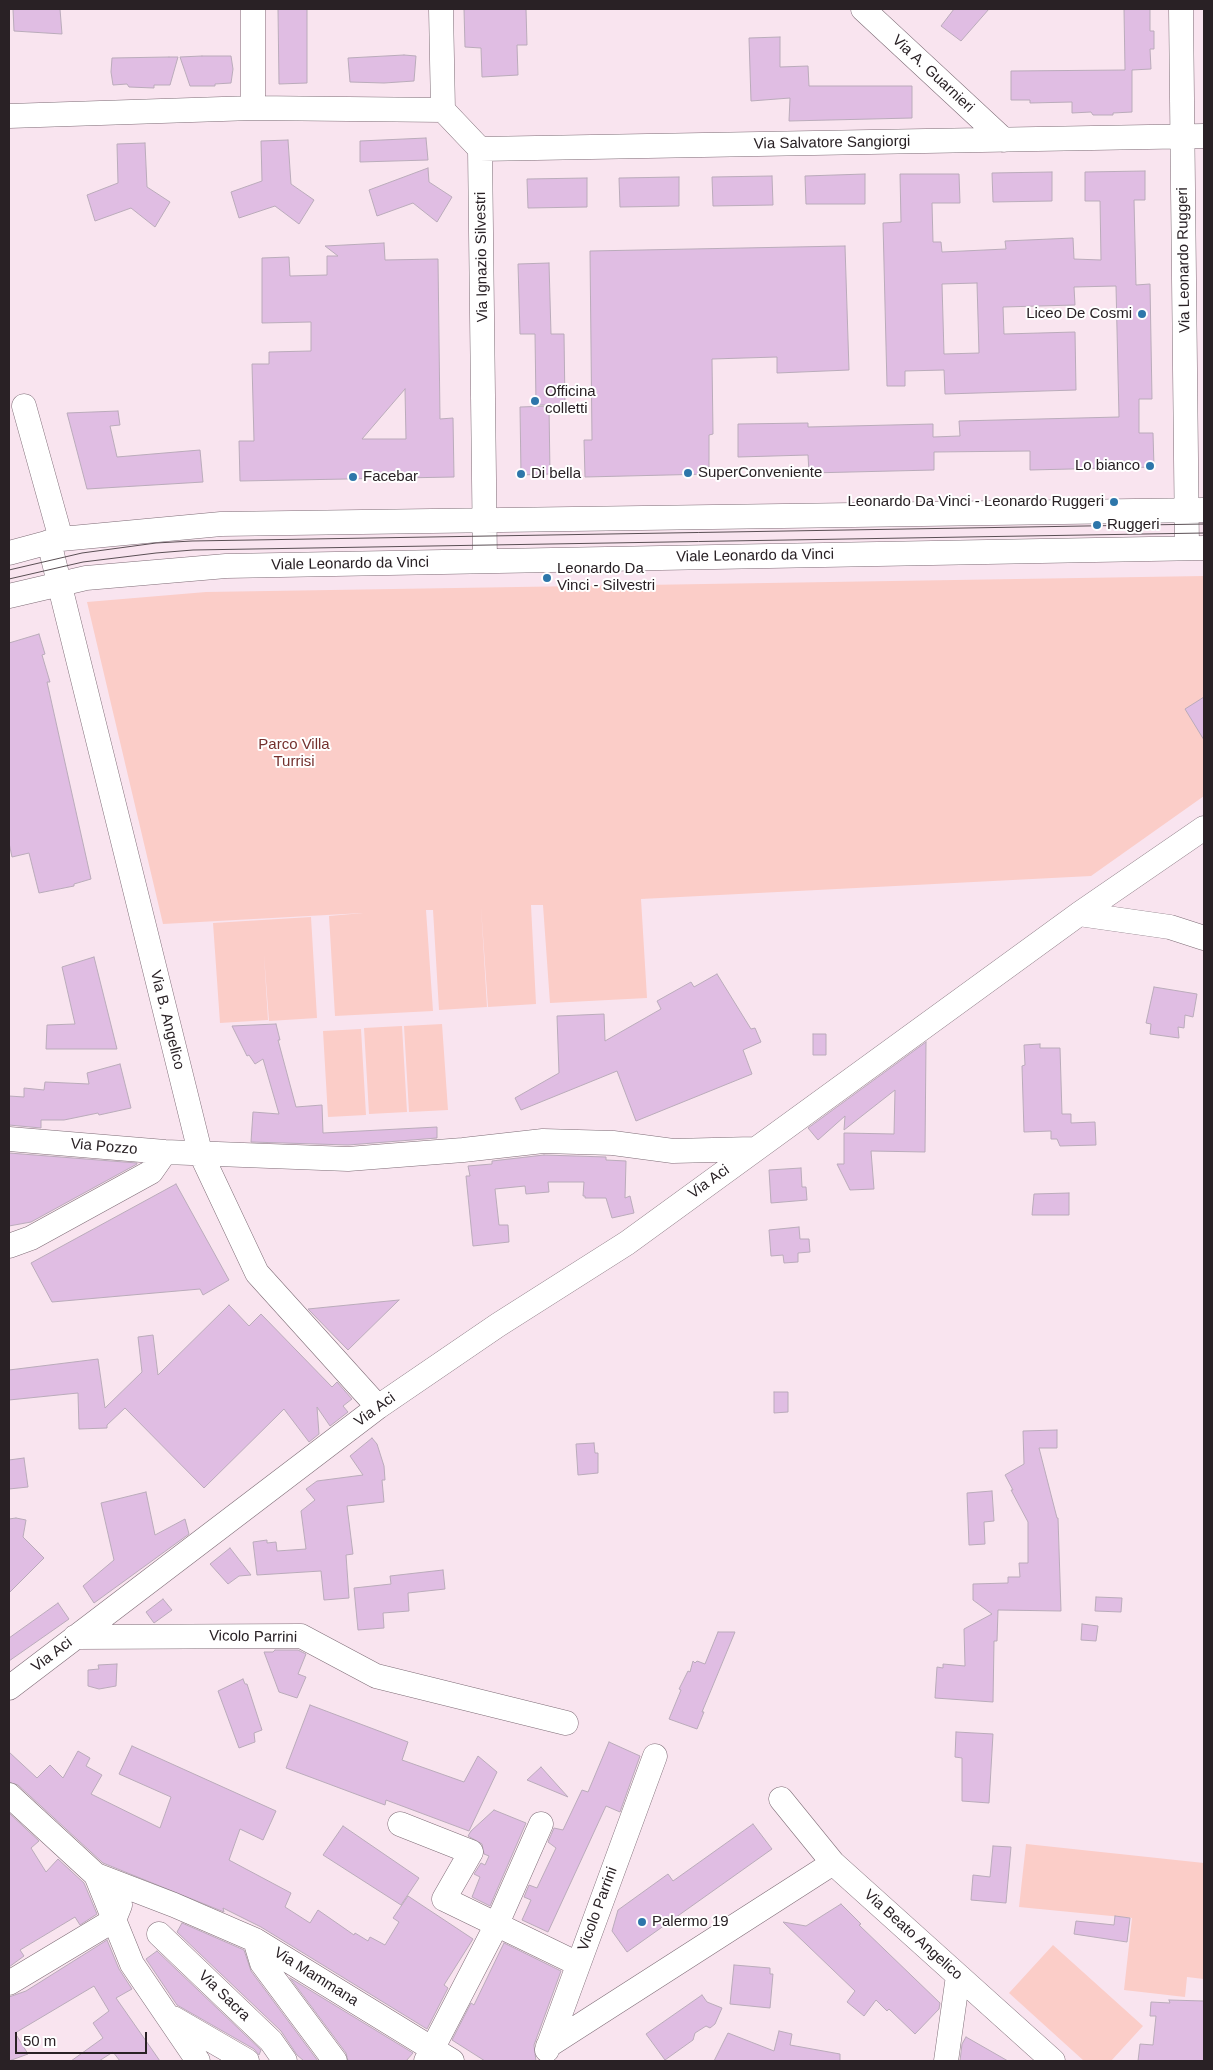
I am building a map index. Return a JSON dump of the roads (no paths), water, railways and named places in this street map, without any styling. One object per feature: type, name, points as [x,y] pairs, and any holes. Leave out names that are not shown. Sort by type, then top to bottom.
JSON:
[{"type":"street","points":[[253,9],[253,108]]},
{"type":"street","points":[[441,9],[443,110],[480,149]]},
{"type":"street","name":"Via A. Guarnieri","points":[[863,9],[1004,140]]},
{"type":"street","name":"Via Leonardo Ruggeri","points":[[1181,9],[1193,137],[1196,548]]},
{"type":"street","points":[[9,116],[253,108],[443,110]]},
{"type":"street","name":"Via Salvatore Sangiorgi","points":[[480,149],[1193,137]]},
{"type":"street","name":"Via Ignazio Silvestri","points":[[480,149],[485,561]]},
{"type":"street","name":"Via B. Angelico","points":[[24,406],[55,540],[60,582],[200,1152],[257,1273],[378,1406]]},
{"type":"street","points":[[9,553],[55,540],[221,524],[1196,511]]},
{"type":"street","name":"Viale Leonardo da Vinci","points":[[9,596],[60,582],[127,573],[226,566],[1196,548]]},
{"type":"street","name":"Via Aci","points":[[9,1688],[378,1406],[498,1325],[627,1243],[753,1149],[1078,914],[1204,828]]},
{"type":"street","points":[[1078,914],[1170,926],[1204,938]]},
{"type":"street","name":"Via Pozzo","points":[[9,1139],[165,1152],[348,1159],[463,1150],[543,1141],[613,1143],[673,1150],[753,1149]]},
{"type":"street","points":[[9,1246],[31,1238],[151,1172],[165,1152]]},
{"type":"street","name":"Vicolo Parrini","points":[[75,1637],[301,1636],[376,1676],[566,1724]]},
{"type":"street","name":"Vicolo Parrini","points":[[545,2054],[654,1756]]},
{"type":"street","points":[[9,1796],[96,1875],[132,1964],[198,2061]]},
{"type":"street","name":"Via Beato Angelico","points":[[781,1799],[833,1863],[958,1976],[1041,2057]]},
{"type":"street","points":[[400,1824],[471,1852],[444,1899],[496,1926],[578,1964]]},
{"type":"street","points":[[437,2057],[541,1824]]},
{"type":"street","points":[[545,2054],[833,1863]]},
{"type":"street","name":"Via Mammana","points":[[96,1875],[174,1905],[255,1940],[437,2057]]},
{"type":"street","points":[[9,1983],[114,1920],[127,1886]]},
{"type":"street","points":[[132,1964],[159,1934],[174,1905]]},
{"type":"street","name":"Via Sacra","points":[[159,1934],[271,2041],[285,2061]]},
{"type":"street","points":[[255,1940],[262,1962],[335,2061]]},
{"type":"street","points":[[946,2061],[958,1976]]},
{"type":"street","points":[[166,2014],[247,2061]]},
{"type":"tram line","points":[[9,570],[82,553],[156,543],[192,541],[1204,524]]},
{"type":"tram line","points":[[9,579],[83,562],[193,550],[1204,533]]},
{"type":"place","name":"Liceo De Cosmi","points":[[1142,314]]},
{"type":"place","name":"Officina colletti","points":[[535,401]]},
{"type":"place","name":"Lo bianco","points":[[1150,466]]},
{"type":"place","name":"SuperConveniente","points":[[688,473]]},
{"type":"place","name":"Di bella","points":[[521,474]]},
{"type":"place","name":"Facebar","points":[[353,477]]},
{"type":"place","name":"Leonardo Da Vinci - Leonardo Ruggeri","points":[[1114,502]]},
{"type":"place","name":"Ruggeri","points":[[1097,525]]},
{"type":"place","name":"Leonardo Da Vinci - Silvestri","points":[[547,578]]},
{"type":"place","name":"Palermo 19","points":[[642,1922]]},
{"type":"park label","name":"Parco Villa Turrisi","points":[[294,754]]}]
